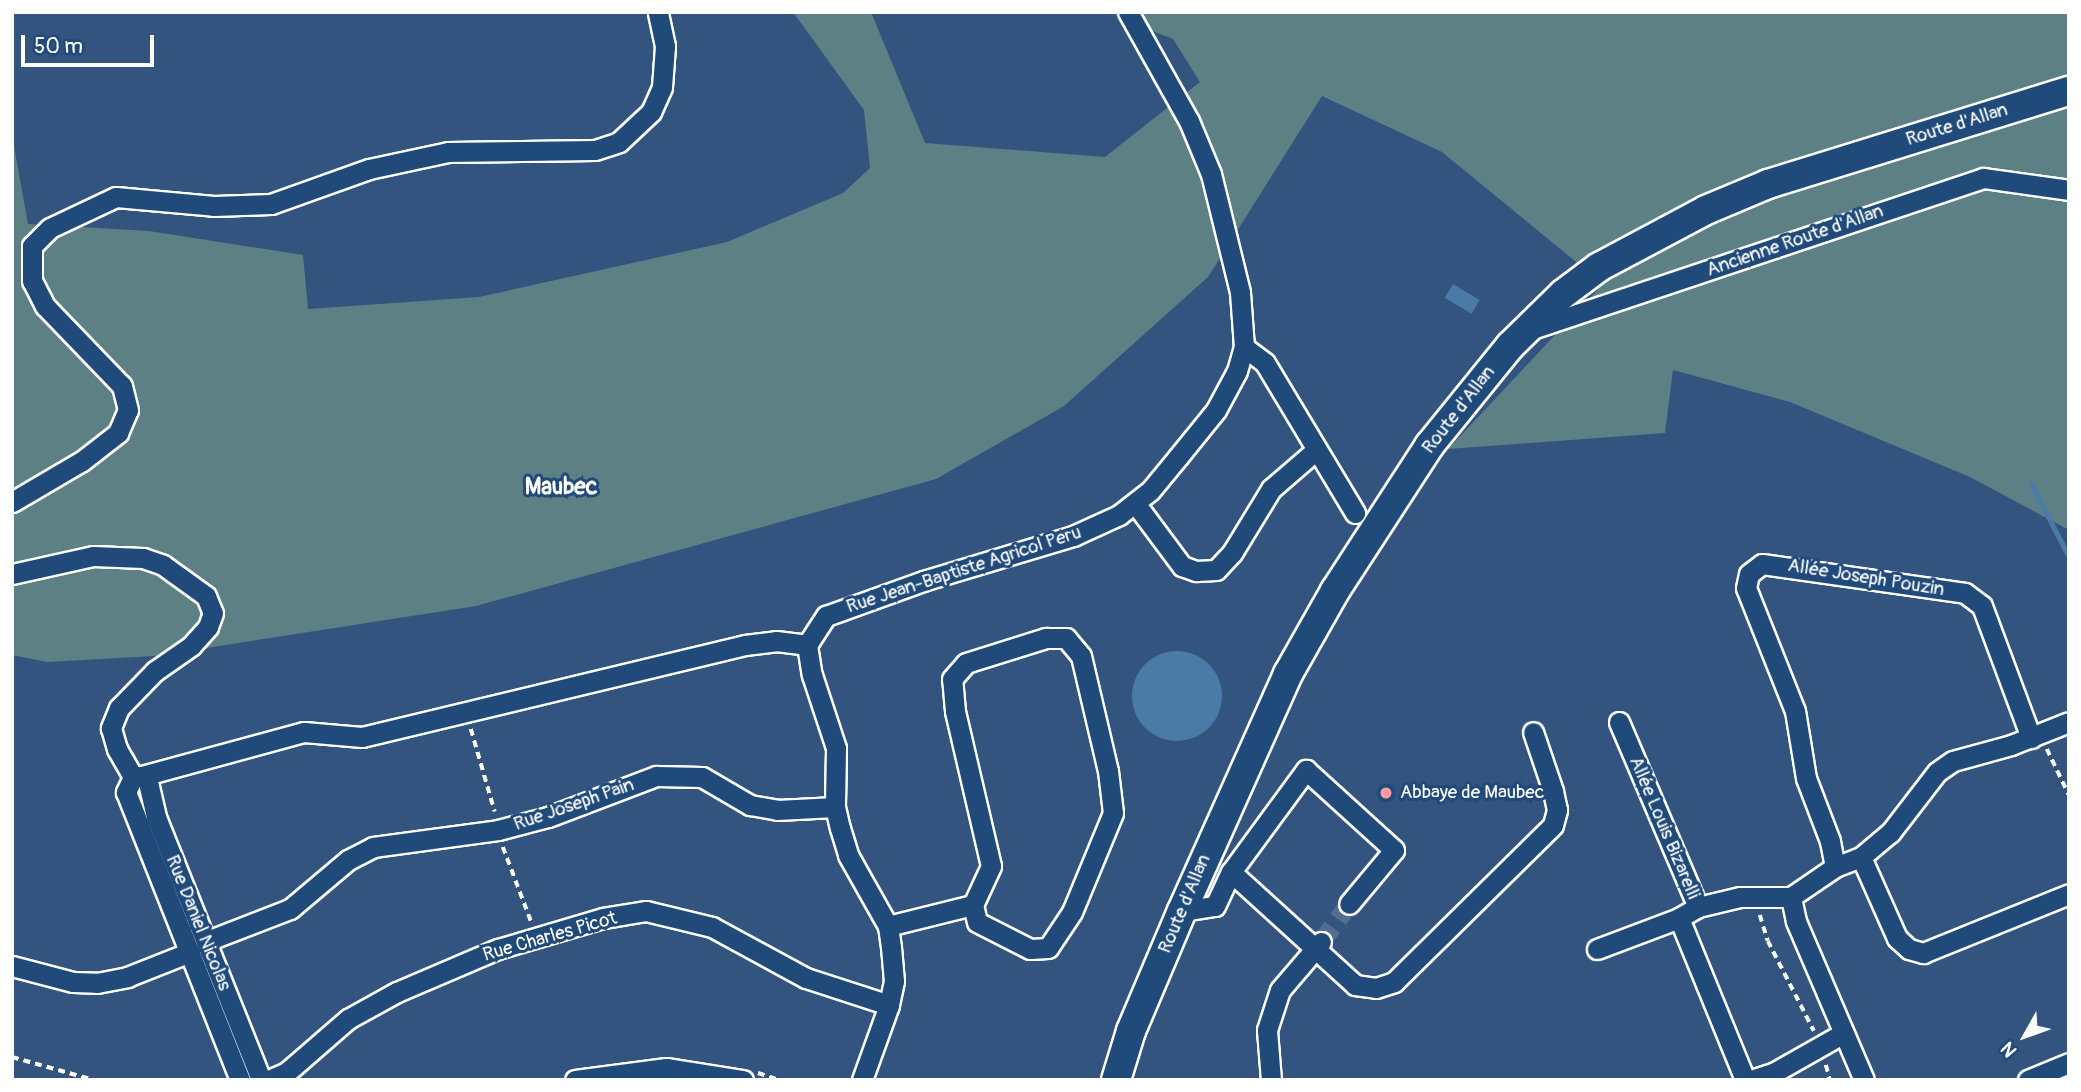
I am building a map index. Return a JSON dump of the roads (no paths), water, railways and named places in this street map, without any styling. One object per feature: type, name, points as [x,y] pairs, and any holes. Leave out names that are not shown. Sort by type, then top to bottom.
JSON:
[{"type":"street","points":[[12,502],[118,433],[128,410],[122,386],[45,306],[32,281],[32,246],[51,228],[116,197],[214,206],[271,204],[369,169],[447,152],[595,149],[619,142],[651,112],[662,87],[665,46],[658,12]]},
{"type":"street","name":"Rue Jean-Baptiste Agricol Peru","points":[[807,645],[826,616],[923,581],[1073,536],[1135,503],[1216,410],[1244,347],[1240,292],[1211,174],[1189,121],[1128,12]]},
{"type":"street","name":"Route d'Allan","points":[[1116,1080],[1131,1031],[1181,911],[1288,674],[1335,591],[1429,446],[1474,386],[1525,331],[1563,293],[1599,267],[1706,210],[1768,184],[2069,91]]},
{"type":"street","name":"Ancienne Route d'Allan","points":[[1525,331],[1983,178],[2069,190]]},
{"type":"street","points":[[1244,347],[1265,363],[1315,451],[1355,513]]},
{"type":"street","points":[[1135,503],[1182,566],[1196,571],[1216,570],[1232,553],[1271,489],[1315,451]]},
{"type":"street","points":[[12,575],[93,556],[143,558],[188,580],[206,596],[213,613],[208,627],[155,671],[119,708],[111,727],[117,749],[137,776],[304,732],[362,737],[745,645],[776,641],[807,645],[812,675],[836,748],[835,807],[848,855],[888,926],[894,981],[889,1004],[860,1078]]},
{"type":"street","name":"Allée Joseph Pouzin","points":[[1835,867],[1830,841],[1806,778],[1794,711],[1746,587],[1749,575],[1762,564],[1965,593],[1982,606],[2036,736]]},
{"type":"street","points":[[1046,638],[1066,638],[1081,656],[1108,771],[1113,814],[1072,912],[1048,948],[1030,949],[992,932],[976,922],[973,905],[990,866],[955,711],[952,679],[965,663],[1046,638]]},
{"type":"street","name":"Allée Louis Bizarelli","points":[[1619,722],[1698,907],[1679,918],[1745,1080]]},
{"type":"street","points":[[1698,907],[1757,896],[1791,897],[1835,867],[1861,857],[1890,833],[1937,772],[1953,761],[2036,736],[2069,722]]},
{"type":"street","points":[[1231,872],[1318,946],[1354,985],[1376,988],[1394,982],[1545,836],[1557,810],[1533,732]]},
{"type":"street","points":[[1181,911],[1214,906],[1231,872],[1306,770],[1394,850],[1349,904]]},
{"type":"street","name":"Rue Daniel Nicolas","points":[[137,776],[198,947],[261,1080]]},
{"type":"street","name":"Rue Joseph Pain","points":[[12,966],[73,982],[97,983],[127,978],[290,909],[348,860],[373,847],[511,827],[656,776],[702,777],[750,805],[777,810],[835,807]]},
{"type":"street","points":[[1861,857],[1897,938],[1909,949],[1923,953],[2069,894]]},
{"type":"street","points":[[1791,897],[1796,920],[1864,1080]]},
{"type":"street","points":[[888,926],[973,905]]},
{"type":"street","name":"Rue Charles Picot","points":[[268,1080],[298,1064],[348,1019],[397,992],[498,950],[603,918],[646,911],[712,927],[806,978],[889,1004]]},
{"type":"street","points":[[1597,949],[1679,918]]},
{"type":"street","points":[[1271,1080],[1267,1030],[1280,990],[1318,946]]},
{"type":"street","points":[[198,947],[240,1080]]},
{"type":"street","name":"Route d'Allan","points":[[1098,1080],[1111,1054],[1131,1031]]},
{"type":"street","points":[[1751,1080],[1775,1072],[1818,1044],[1844,1033]]},
{"type":"street","points":[[2028,1080],[2069,1063]]},
{"type":"street","points":[[575,1080],[666,1068],[743,1080]]},
{"type":"water","points":[[1453,284],[1480,300],[1471,314],[1445,298]]},
{"type":"water","points":[[1177,651],[1194,655],[1209,664],[1218,679],[1222,696],[1218,713],[1209,728],[1194,737],[1177,741],[1160,737],[1145,728],[1136,713],[1132,696],[1136,679],[1145,664],[1160,655]]},
{"type":"waterway","points":[[2031,484],[2069,557]]},
{"type":"tunnel","points":[[1321,942],[1349,904]]},
{"type":"place","name":"Abbaye de Maubec","points":[[1386,793]]},
{"type":"district","name":"Maubec","points":[[561,487]]}]
